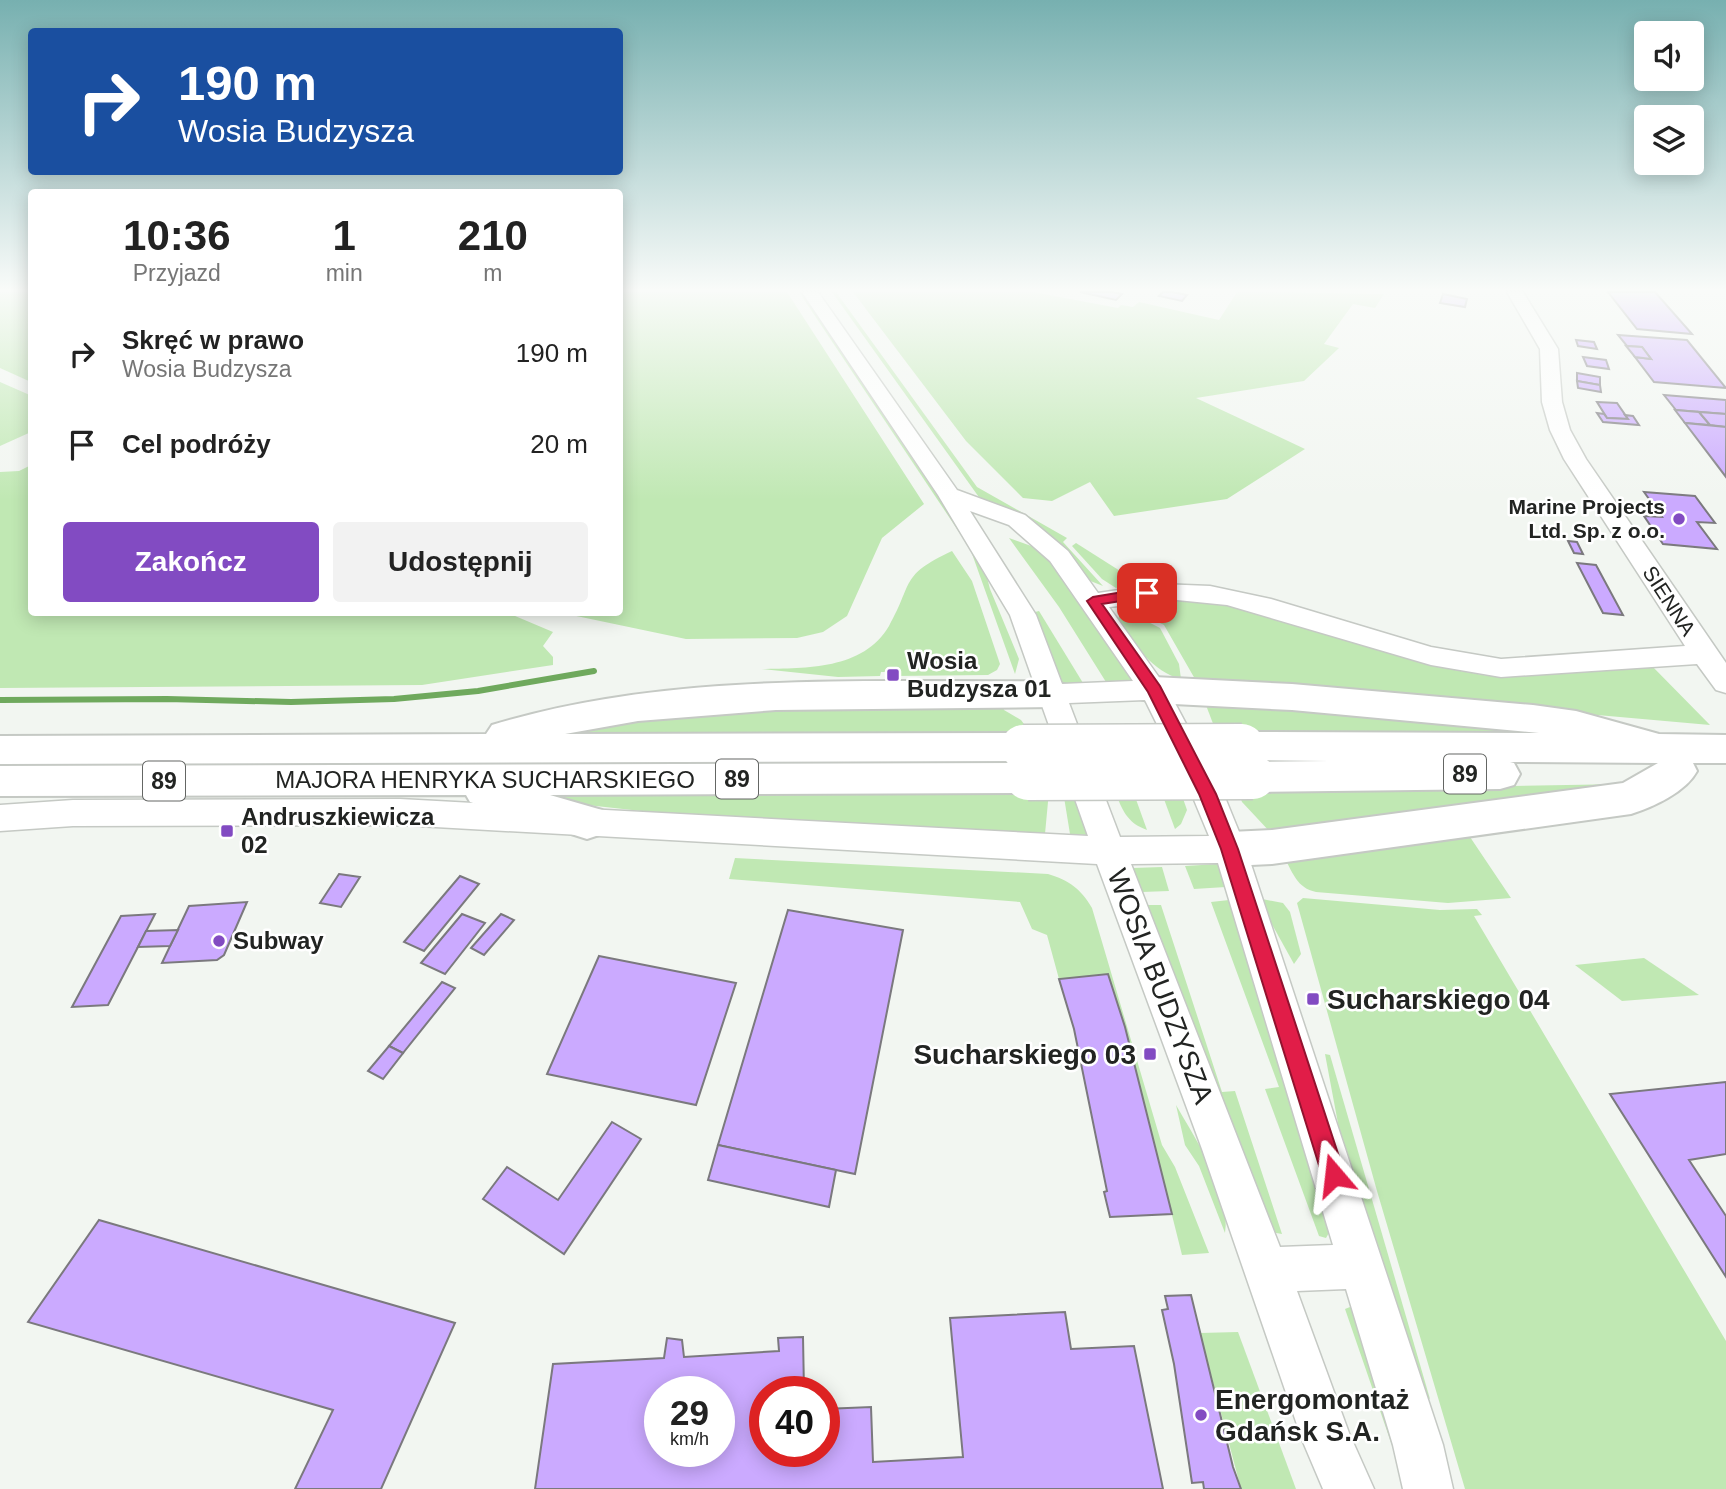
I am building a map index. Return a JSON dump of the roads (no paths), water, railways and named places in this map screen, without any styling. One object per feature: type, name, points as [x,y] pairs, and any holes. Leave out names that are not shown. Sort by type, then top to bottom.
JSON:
[{"type":"highway","points":[[1154,690],[1292,697],[1533,719],[1576,725],[1668,760],[1631,798],[1272,846],[1230,849]]},
{"type":"highway","points":[[453,764],[545,723],[687,701],[1053,694]]},
{"type":"highway","name":"MAJORA HENRYKA SUCHARSKIEGO","points":[[0,781],[453,764],[1668,760],[1726,749]]},
{"type":"highway","name":"MAJORA HENRYKA SUCHARSKIEGO","points":[[0,750],[453,764]]},
{"type":"highway","name":"MAJORA HENRYKA SUCHARSKIEGO","points":[[1668,760],[1726,771]]},
{"type":"highway","points":[[453,764],[587,822]]},
{"type":"street","name":"WOSIA BUDZYSZA","points":[[858,361],[949,495],[1023,615],[1267,1270],[1328,1442],[1349,1489]]},
{"type":"street","name":"SIENNA","points":[[1550,361],[1552,402],[1560,430],[1575,459],[1726,683]]},
{"type":"street","points":[[949,495],[1017,520],[1059,556],[1154,690],[1208,794],[1230,849],[1418,1445],[1428,1489]]},
{"type":"street","points":[[977,538],[1031,531]]},
{"type":"street","points":[[1093,601],[1147,593],[1225,596],[1410,652],[1473,666],[1501,668],[1704,654]]},
{"type":"street","points":[[1053,694],[1154,690]]},
{"type":"street","name":"MAJORA HENRYKA SUCHARSKIEGO","points":[[0,818],[73,813],[337,811],[1109,851],[1230,849]]},
{"type":"street","points":[[1267,1270],[1362,1266]]},
{"type":"waterway","points":[[0,700],[167,699],[291,702],[394,699],[478,691],[594,671]]},
{"type":"place","name":"Marine Projects Ltd. Sp. z o.o.","points":[[1679,519]]},
{"type":"place","name":"Wosia Budzysza 01","points":[[893,675]]},
{"type":"place","name":"Andruszkiewicza 02","points":[[227,831]]},
{"type":"place","name":"Subway","points":[[219,941]]},
{"type":"place","name":"Sucharskiego 04","points":[[1313,999]]},
{"type":"place","name":"Sucharskiego 03","points":[[1150,1054]]},
{"type":"place","name":"Energomontaż Gdańsk S.A.","points":[[1201,1415]]}]
